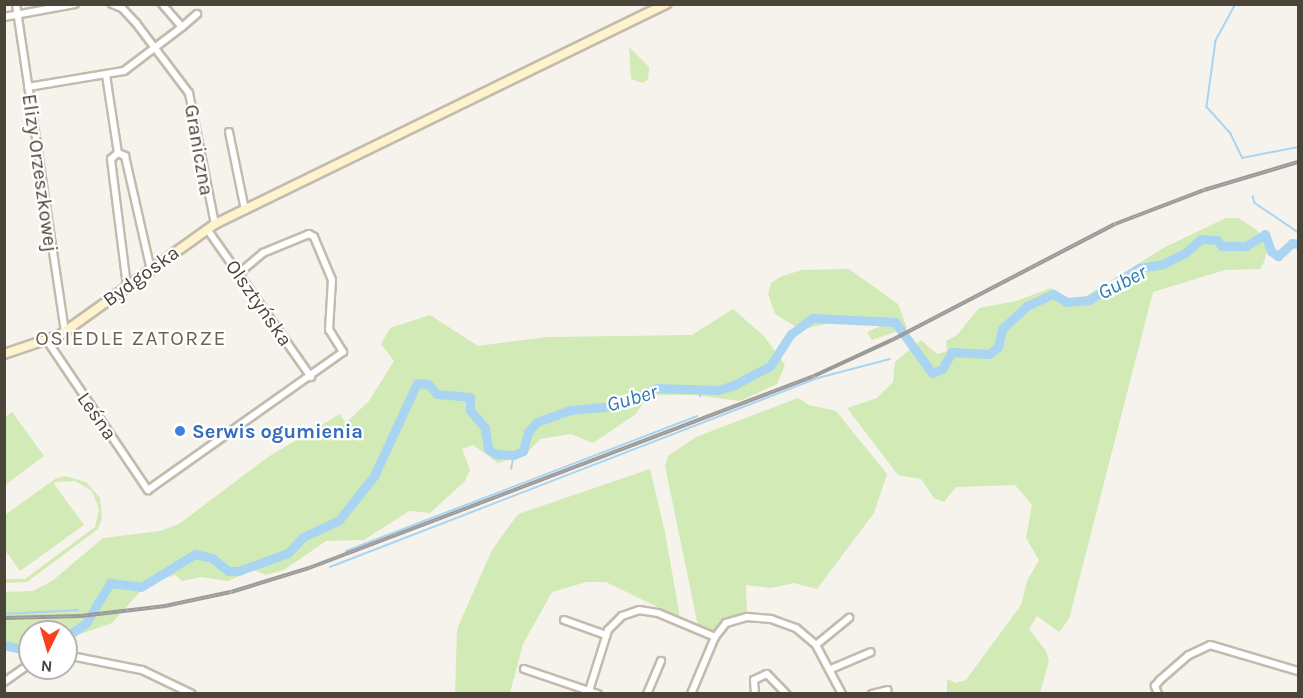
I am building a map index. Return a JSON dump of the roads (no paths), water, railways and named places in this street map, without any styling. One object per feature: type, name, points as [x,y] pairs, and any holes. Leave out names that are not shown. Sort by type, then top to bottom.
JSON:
[{"type":"main road","name":"Bydgoska","points":[[5,354],[48,342],[211,227],[666,4]]},
{"type":"street","name":"Elizy Orzeszkowej","points":[[16,4],[65,331]]},
{"type":"street","points":[[4,17],[75,4]]},
{"type":"street","name":"Graniczna","points":[[112,4],[122,8],[189,93],[211,227]]},
{"type":"street","points":[[162,4],[182,27]]},
{"type":"street","points":[[28,87],[124,71],[156,49],[197,14]]},
{"type":"street","points":[[106,75],[118,153]]},
{"type":"street","points":[[229,132],[245,210]]},
{"type":"street","points":[[118,153],[125,156],[151,270]]},
{"type":"street","points":[[118,153],[111,159],[127,286]]},
{"type":"street","name":"Olsztyńska","points":[[211,227],[238,274],[311,377]]},
{"type":"street","points":[[238,274],[262,254],[309,234],[314,237],[332,280],[330,330],[343,352],[311,377]]},
{"type":"street","name":"Leśna","points":[[48,342],[148,490],[311,377]]},
{"type":"street","points":[[588,692],[606,635],[622,616],[639,610],[658,613],[715,637]]},
{"type":"street","points":[[691,693],[715,637],[726,623],[747,617],[796,628],[816,645],[842,693]]},
{"type":"street","points":[[816,645],[849,618]]},
{"type":"street","points":[[564,620],[606,635]]},
{"type":"street","points":[[1158,693],[1155,686],[1160,680],[1189,654],[1210,645],[1299,671]]},
{"type":"street","points":[[831,669],[871,652]]},
{"type":"street","points":[[78,657],[142,670],[192,693]]},
{"type":"street","points":[[647,693],[661,661]]},
{"type":"street","points":[[524,669],[588,692],[598,693]]},
{"type":"street","points":[[4,682],[18,672]]},
{"type":"street","points":[[755,693],[754,680],[767,674],[786,693]]},
{"type":"street","points":[[872,693],[888,690]]},
{"type":"waterway","points":[[1236,4],[1216,41],[1207,107],[1231,134],[1242,157]]},
{"type":"waterway","points":[[1242,158],[1298,147]]},
{"type":"waterway","points":[[1253,196],[1255,203],[1298,232]]},
{"type":"waterway","name":"Guber","points":[[78,629],[86,623],[110,583],[141,587],[195,554],[212,558],[228,571],[238,571],[288,553],[303,537],[339,520],[374,476],[417,383],[428,384],[437,394],[470,397],[470,410],[485,428],[488,449],[496,454],[514,455],[523,451],[528,432],[537,422],[570,410],[616,406],[657,388],[718,390],[734,385],[770,366],[791,334],[812,318],[895,322],[932,373],[942,369],[952,352],[989,354],[998,347],[1002,329],[1027,306],[1053,294],[1067,302],[1089,300],[1139,268],[1163,264],[1185,253],[1201,239],[1217,240],[1222,246],[1246,246],[1265,234],[1271,251],[1278,256],[1292,243],[1298,244]]},
{"type":"waterway","points":[[330,567],[818,378],[890,359]]},
{"type":"waterway","name":"Guber","points":[[700,397],[701,388]]},
{"type":"waterway","points":[[346,551],[697,416]]},
{"type":"waterway","points":[[511,469],[514,455]]},
{"type":"waterway","points":[[4,614],[78,610]]},
{"type":"waterway","name":"Guber","points":[[4,645],[18,648]]},
{"type":"railway","points":[[4,618],[81,616],[165,606],[231,592],[309,568],[814,376],[892,340],[1115,224],[1204,190],[1298,162]]},
{"type":"place","name":"Serwis ogumienia","points":[[180,431]]},
{"type":"district","name":"OSIEDLE ZATORZE","points":[[131,338]]}]
